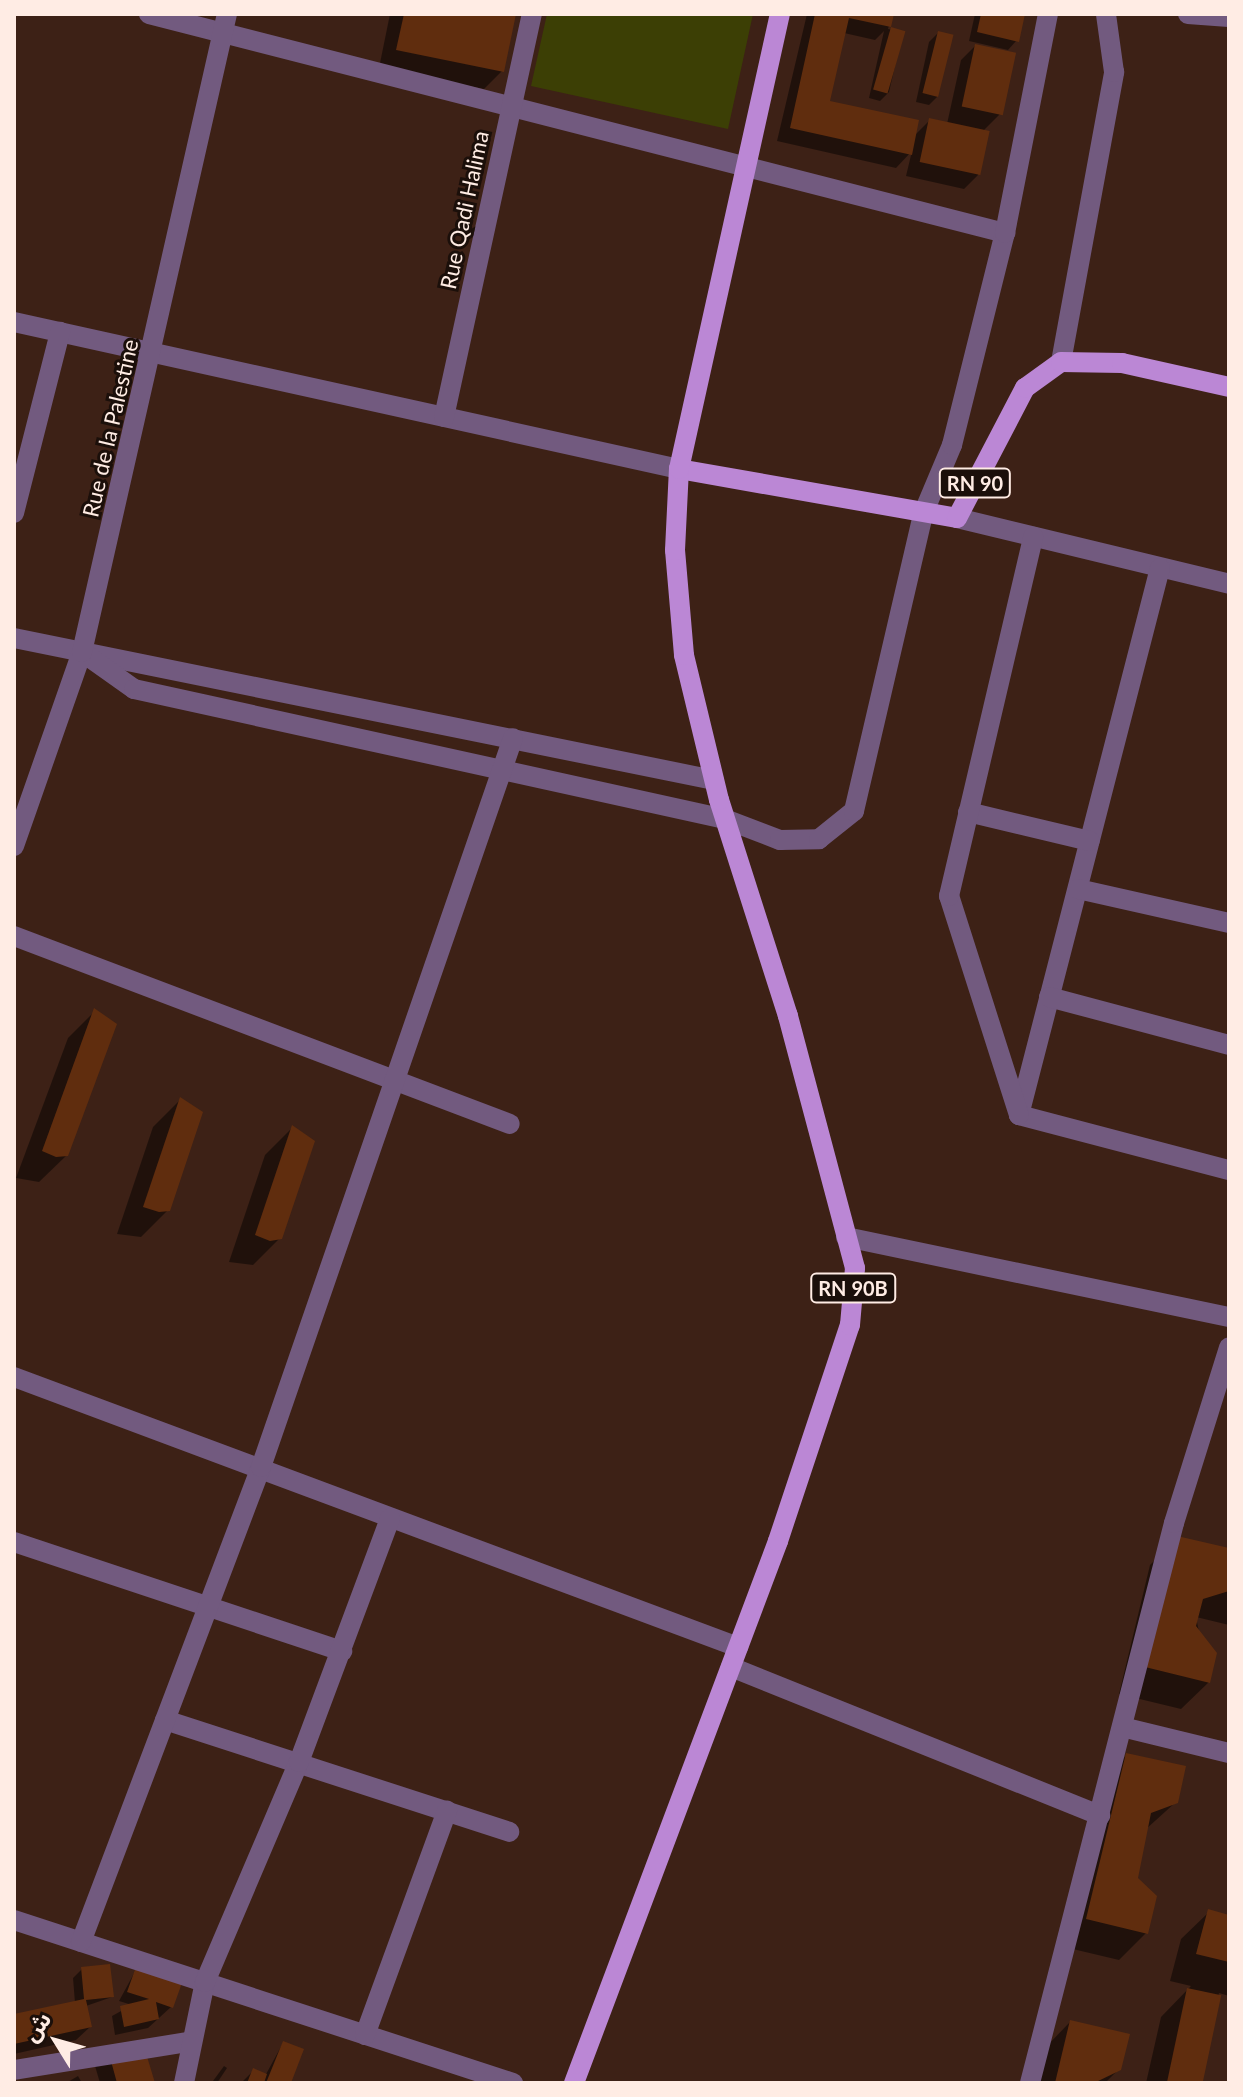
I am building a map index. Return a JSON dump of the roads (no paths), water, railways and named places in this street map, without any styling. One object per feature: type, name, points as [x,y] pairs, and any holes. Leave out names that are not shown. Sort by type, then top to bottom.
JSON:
[{"type":"main road","points":[[679,469],[780,14]]},
{"type":"main road","points":[[1061,362],[1122,363],[1229,387]]},
{"type":"main road","name":"RN 90","points":[[679,469],[957,518],[1025,388],[1061,362]]},
{"type":"main road","name":"RN 90B","points":[[574,2083],[734,1657],[850,1325],[855,1268],[714,780],[684,655],[675,550],[679,469]]},
{"type":"street","points":[[149,14],[225,23],[511,107],[1005,233]]},
{"type":"street","name":"Rue Qadi Halima","points":[[444,417],[532,14]]},
{"type":"street","points":[[82,652],[134,689],[725,819],[780,840],[819,839],[854,811],[923,514],[952,445],[1005,233],[1048,14]]},
{"type":"street","points":[[1061,362],[1114,72],[1106,14]]},
{"type":"street","points":[[1188,14],[1229,17]]},
{"type":"street","name":"Rue de la Palestine","points":[[14,846],[82,652],[225,23]]},
{"type":"street","points":[[14,322],[679,469]]},
{"type":"street","points":[[14,513],[19,473],[60,332]]},
{"type":"street","points":[[957,518],[1229,584]]},
{"type":"street","points":[[1019,1115],[949,896],[1033,537]]},
{"type":"street","points":[[1019,1115],[1160,568]]},
{"type":"street","points":[[14,638],[714,780]]},
{"type":"street","points":[[81,1942],[261,1467],[513,738]]},
{"type":"street","points":[[968,812],[1090,841]]},
{"type":"street","points":[[1078,889],[1229,923]]},
{"type":"street","points":[[14,936],[510,1124]]},
{"type":"street","points":[[1049,997],[1229,1045]]},
{"type":"street","points":[[1019,1115],[1229,1170]]},
{"type":"street","points":[[846,1237],[1229,1317]]},
{"type":"street","points":[[1030,2083],[1122,1727],[1229,1347]]},
{"type":"street","points":[[14,1399],[18,1378],[261,1467],[734,1657],[1100,1815]]},
{"type":"street","points":[[184,2083],[187,2042],[205,1982],[299,1762],[390,1518]]},
{"type":"street","points":[[14,1542],[342,1651]]},
{"type":"street","points":[[165,1720],[509,1832]]},
{"type":"street","points":[[1122,1727],[1229,1753]]},
{"type":"street","points":[[365,2035],[447,1811]]},
{"type":"street","points":[[14,1920],[513,2083]]},
{"type":"street","points":[[14,2070],[187,2042]]}]
